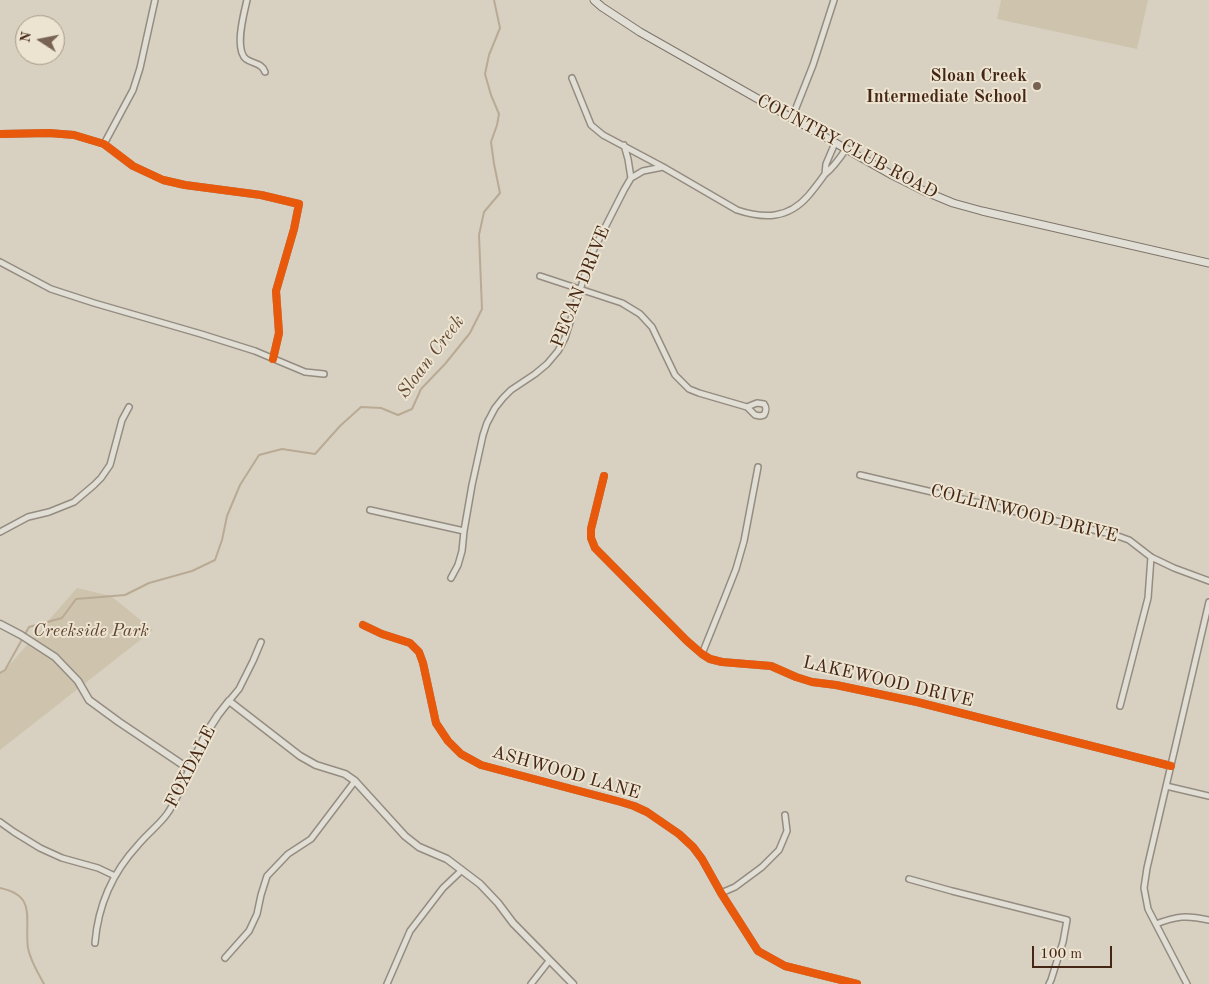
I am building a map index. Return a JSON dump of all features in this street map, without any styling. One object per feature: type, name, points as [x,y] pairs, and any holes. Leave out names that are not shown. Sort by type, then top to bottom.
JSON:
[{"type":"main road","name":"COUNTRY CLUB ROAD","points":[[594,0],[640,32],[892,175],[924,191],[953,203],[984,211],[1209,263]]},
{"type":"street","points":[[104,144],[133,90],[140,68],[155,0]]},
{"type":"street","points":[[247,0],[241,32],[241,47],[246,58],[264,67],[265,72]]},
{"type":"street","points":[[792,118],[813,65],[834,0]]},
{"type":"street","points":[[572,78],[591,125],[603,135],[624,145],[737,210],[750,214],[764,216],[779,214],[796,206],[808,196],[825,174],[831,170],[846,149]]},
{"type":"street","points":[[0,134],[49,133],[74,135],[104,144],[133,166],[163,180],[261,195],[299,204],[276,292],[279,333],[274,359]]},
{"type":"street","points":[[825,174],[826,164],[836,143]]},
{"type":"street","points":[[624,145],[632,178],[643,171],[662,167]]},
{"type":"street","name":"PECAN DRIVE","points":[[451,578],[458,565],[462,551],[472,485],[487,423],[502,398],[547,364],[558,351],[565,338],[593,251],[632,178]]},
{"type":"street","points":[[0,262],[60,292],[255,351],[306,372],[324,374]]},
{"type":"street","points":[[540,276],[622,302],[640,314],[652,327],[675,375],[689,389],[747,407]]},
{"type":"street","points":[[0,532],[28,518],[74,502],[94,485],[110,465],[122,420],[129,407]]},
{"type":"street","points":[[702,654],[736,569],[744,541],[758,467]]},
{"type":"street","name":"COLLINWOOD DRIVE","points":[[860,475],[1115,535],[1129,540],[1151,557],[1209,582]]},
{"type":"street","name":"LAKEWOOD DRIVE","points":[[604,476],[591,529],[591,538],[595,548],[702,654],[710,659],[722,662],[771,666],[796,678],[917,702],[1171,766]]},
{"type":"street","points":[[370,510],[464,531]]},
{"type":"street","points":[[1120,706],[1148,598],[1151,557]]},
{"type":"street","points":[[1187,984],[1148,909],[1144,888],[1147,868],[1209,602]]},
{"type":"street","points":[[0,624],[21,634],[54,658],[78,681],[89,700],[190,768]]},
{"type":"street","name":"ASHWOOD LANE","points":[[362,625],[410,643],[419,652],[436,723],[448,741],[462,754],[481,765],[621,802],[647,812],[679,834],[702,859],[758,952],[785,966],[857,984]]},
{"type":"street","name":"FOXDALE","points":[[95,942],[96,927],[102,905],[115,876],[136,846],[167,814],[180,791],[207,732],[218,714],[239,688],[261,642]]},
{"type":"street","points":[[228,701],[300,756],[316,765],[345,774],[355,781],[405,836],[419,847],[447,859],[480,884],[494,898],[513,923],[573,984]]},
{"type":"street","points":[[225,958],[249,931],[257,914],[267,876],[288,854],[311,840],[355,781]]},
{"type":"street","points":[[1166,786],[1209,796]]},
{"type":"street","points":[[722,893],[736,887],[762,867],[779,850],[787,831],[785,815]]},
{"type":"street","points":[[0,822],[40,848],[62,858],[98,868],[115,876]]},
{"type":"street","points":[[387,984],[410,931],[444,888],[462,870]]},
{"type":"street","points":[[909,879],[1067,920],[1063,942],[1049,984]]},
{"type":"street","points":[[1156,924],[1174,918],[1191,916],[1209,920]]},
{"type":"street","points":[[531,984],[549,961]]},
{"type":"green space","points":[[1001,0],[1148,0],[1137,49],[997,19]]},
{"type":"green space","name":"Creekside Park","points":[[77,588],[111,596],[153,630],[0,750],[0,673],[5,670]]},
{"type":"waterway","name":"Sloan Creek","points":[[0,673],[5,670],[29,627],[62,618],[76,599],[125,595],[149,583],[192,571],[215,560],[227,516],[240,485],[259,455],[282,449],[315,454],[340,426],[361,407],[381,408],[398,415],[412,409],[421,389],[445,364],[470,333],[482,309],[479,235],[484,212],[500,193],[491,142],[499,114],[485,74],[489,55],[500,28],[494,0]]},
{"type":"waterway","points":[[0,888],[12,892],[25,903],[29,953],[44,984]]},
{"type":"cycle path","points":[[0,134],[49,133],[74,135],[104,144],[133,166],[163,180],[185,185],[261,195],[299,204],[294,229],[276,291],[279,333],[273,359]]},
{"type":"cycle path","points":[[604,476],[591,529],[591,538],[595,548],[687,641],[710,659],[722,662],[771,666],[812,682],[836,685],[917,702],[1171,766]]},
{"type":"cycle path","points":[[363,625],[382,634],[410,643],[419,652],[436,723],[448,741],[461,754],[481,765],[621,802],[647,812],[679,834],[693,847],[758,951],[785,966],[857,984]]},
{"type":"place","name":"Sloan Creek Intermediate School","points":[[1037,86]]}]
